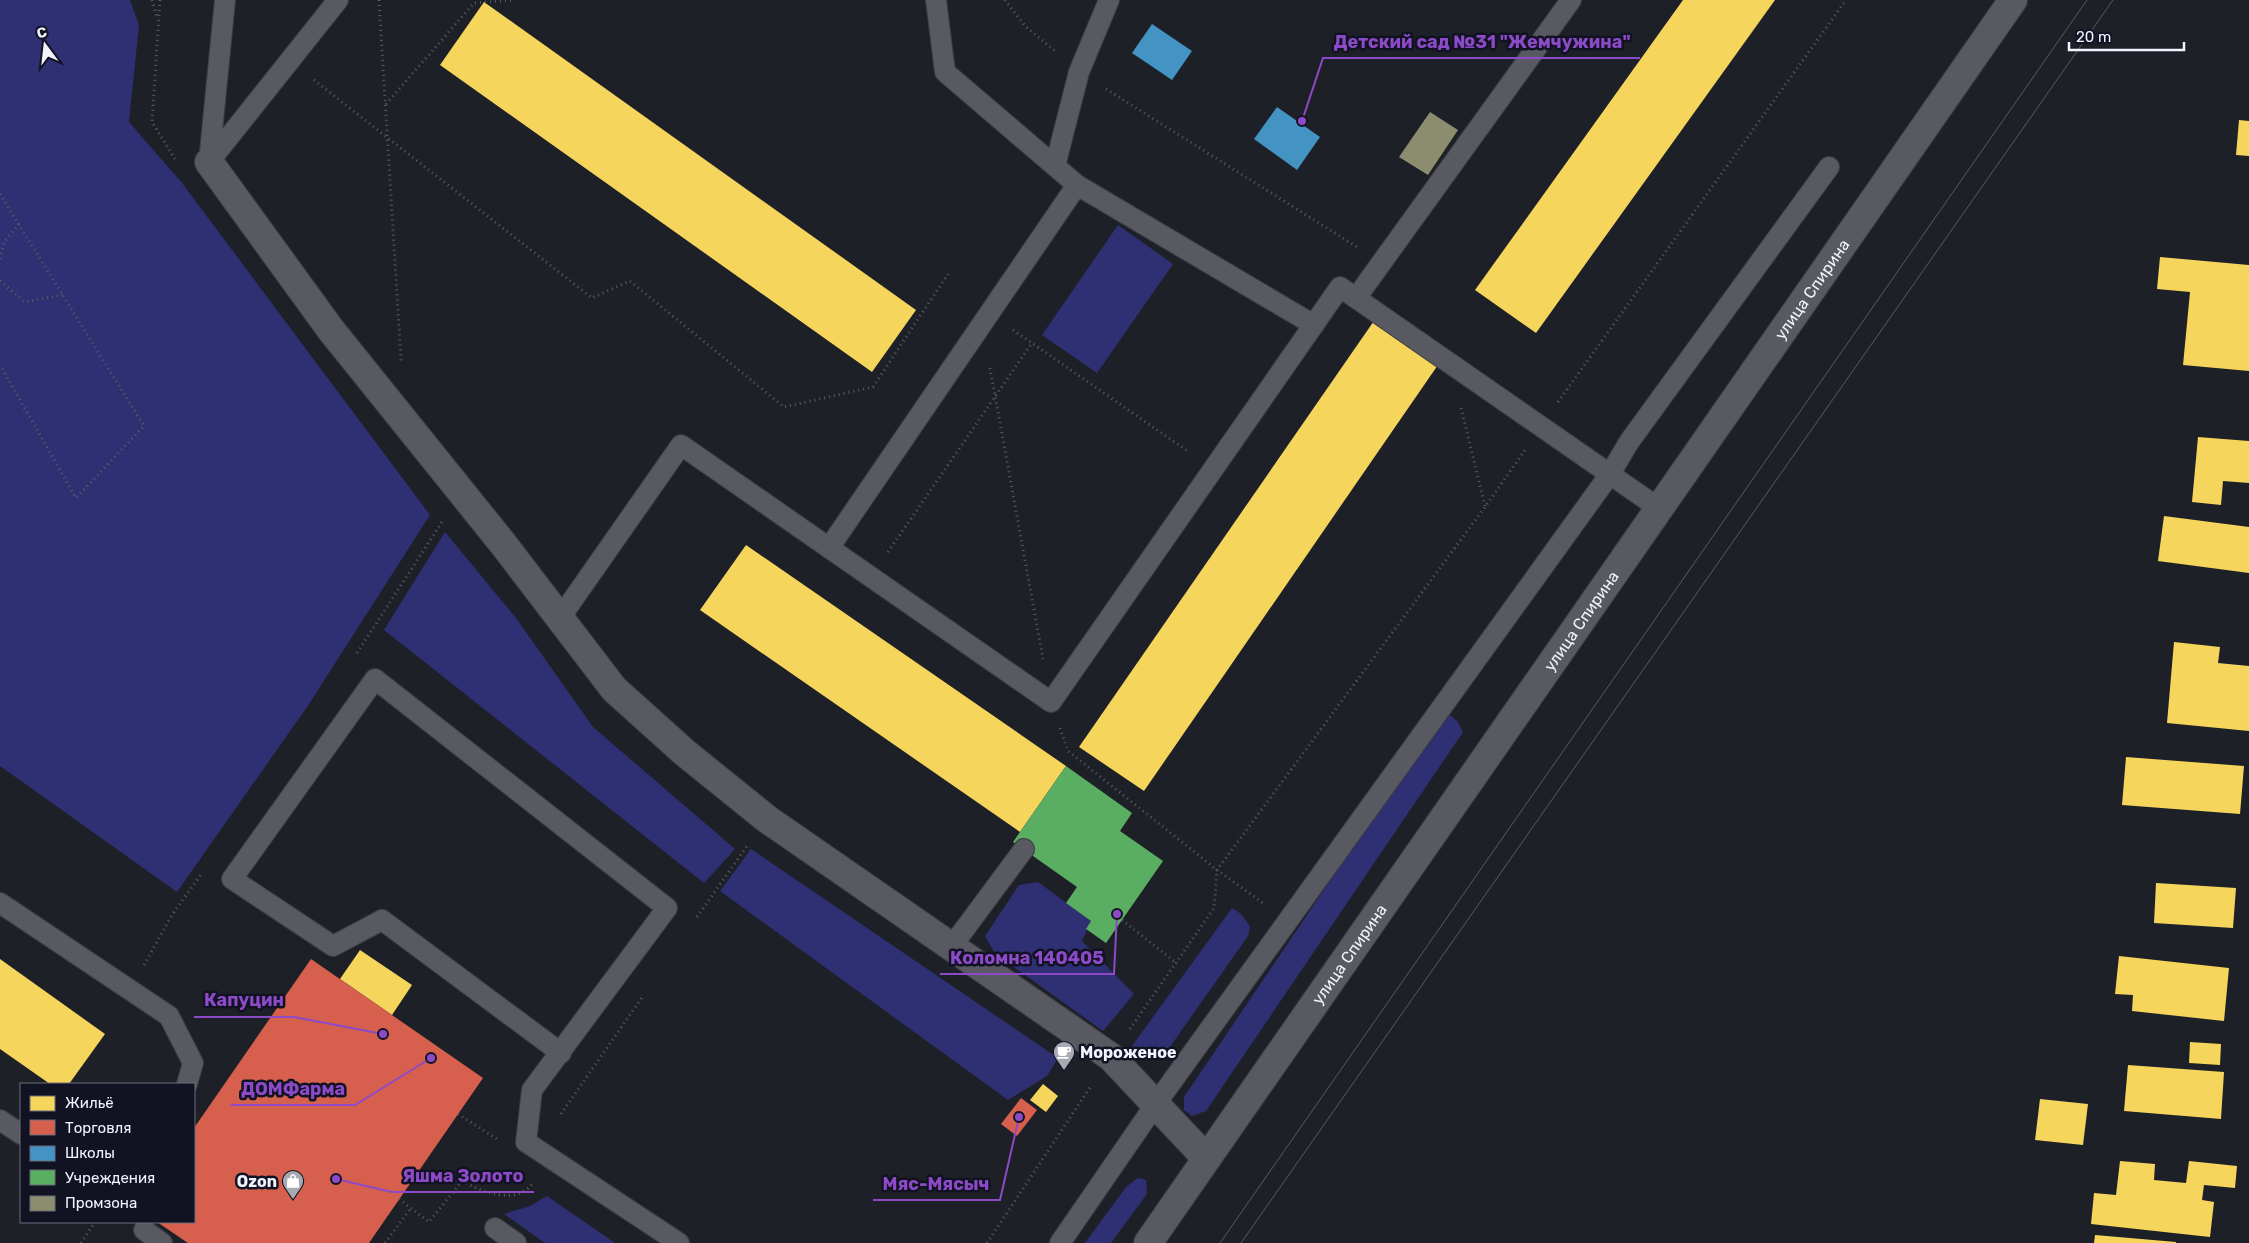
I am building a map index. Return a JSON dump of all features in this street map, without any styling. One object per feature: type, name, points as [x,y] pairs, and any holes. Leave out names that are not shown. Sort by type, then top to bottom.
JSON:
[{"type":"main road","name":"улица Спирина","points":[[1148,1243],[2013,0]]},
{"type":"main road","points":[[209,162],[331,330],[404,420],[614,689],[684,752],[767,819],[1111,1057],[1206,1158]]},
{"type":"lane","points":[[209,162],[225,0]]},
{"type":"lane","points":[[209,162],[338,0]]},
{"type":"lane","points":[[936,0],[945,72],[1077,185],[1314,325]]},
{"type":"lane","points":[[1055,166],[1079,72],[1109,0]]},
{"type":"lane","points":[[1356,298],[1572,0]]},
{"type":"lane","points":[[1060,1243],[1155,1104],[1610,474],[1629,442],[1829,167]]},
{"type":"lane","points":[[829,548],[1077,185]]},
{"type":"lane","points":[[560,618],[681,445],[1051,702],[1340,287],[1660,509]]},
{"type":"lane","points":[[561,1053],[382,920],[333,946],[232,878],[375,678],[667,908],[561,1053],[532,1090],[526,1142],[679,1243]]},
{"type":"lane","points":[[952,946],[1024,849]]},
{"type":"lane","points":[[0,903],[131,988],[170,1016],[193,1063],[187,1083]]},
{"type":"lane","points":[[0,1120],[20,1133]]},
{"type":"lane","points":[[495,1228],[516,1243]]},
{"type":"lane","points":[[144,1230],[162,1243]]},
{"type":"path","points":[[152,0],[157,18]]},
{"type":"path","points":[[379,0],[404,420]]},
{"type":"path","points":[[385,104],[474,3],[512,0]]},
{"type":"path","points":[[1005,0],[1025,26],[1079,72],[1382,263]]},
{"type":"path","points":[[987,1243],[1175,962],[1214,908],[1217,870],[1485,507],[1846,0]]},
{"type":"path","points":[[290,60],[592,298],[630,281],[784,407],[873,387],[948,274]]},
{"type":"path","points":[[0,194],[144,426],[76,498],[0,365]]},
{"type":"path","points":[[0,259],[4,242],[18,224]]},
{"type":"path","points":[[0,281],[25,302],[63,296]]},
{"type":"path","points":[[986,317],[1032,343],[1214,469]]},
{"type":"path","points":[[986,317],[995,398],[1051,702],[1068,751],[1217,870],[1288,921]]},
{"type":"path","points":[[871,577],[1032,343]]},
{"type":"path","points":[[1449,363],[1485,507]]},
{"type":"path","points":[[394,598],[437,530]]},
{"type":"path","points":[[692,924],[750,843]]},
{"type":"path","points":[[131,988],[172,915],[199,877]]},
{"type":"path","points":[[1122,920],[1175,962]]},
{"type":"path","points":[[399,1199],[429,1222],[462,1181],[493,1195],[514,1194],[528,1189],[537,1178],[538,1150],[648,988]]},
{"type":"path","points":[[385,1243],[411,1208]]},
{"type":"path","points":[[82,1243],[94,1223]]},
{"type":"shaded area","points":[[0,0],[130,0],[139,25],[129,122],[182,183],[430,515],[307,707],[177,892],[0,766]]},
{"type":"shaded area","points":[[1118,225],[1173,264],[1097,373],[1042,335]]},
{"type":"shaded area","points":[[445,532],[516,618],[593,727],[735,849],[704,883],[384,630]]},
{"type":"shaded area","points":[[1449,714],[1458,722],[1463,732],[1206,1111],[1192,1116],[1184,1110],[1184,1097],[1436,724]]},
{"type":"shaded area","points":[[751,849],[1058,1058],[1047,1076],[1008,1100],[720,891]]},
{"type":"shaded area","points":[[1038,882],[1091,921],[1082,941],[1134,994],[1103,1031],[1007,962],[993,950],[985,936],[1019,885]]},
{"type":"shaded area","points":[[1232,908],[1242,916],[1250,927],[1248,936],[1167,1051],[1148,1059],[1137,1057],[1132,1046]]},
{"type":"shaded area","points":[[1138,1178],[1146,1180],[1147,1194],[1111,1243],[1085,1243],[1126,1187]]},
{"type":"shaded area","points":[[547,1196],[615,1243],[545,1243],[504,1214],[530,1206]]},
{"type":"building: Жильё","points":[[1683,0],[1775,0],[1536,333],[1475,290]]},
{"type":"building: Жильё","points":[[484,2],[916,310],[872,372],[440,65]]},
{"type":"building: Жильё","points":[[2239,120],[2249,121],[2249,156],[2236,155]]},
{"type":"building: Жильё","points":[[2160,257],[2249,265],[2249,371],[2183,365],[2190,292],[2157,289]]},
{"type":"building: Жильё","points":[[1376,318],[1440,362],[1144,791],[1079,747]]},
{"type":"building: Жильё","points":[[2198,437],[2249,441],[2249,483],[2223,481],[2221,505],[2192,502]]},
{"type":"building: Жильё","points":[[2164,516],[2249,527],[2249,573],[2158,561]]},
{"type":"building: Жильё","points":[[746,545],[1066,766],[1020,832],[700,610]]},
{"type":"building: Жильё","points":[[2174,642],[2220,647],[2218,663],[2249,666],[2249,731],[2167,723]]},
{"type":"building: Жильё","points":[[2126,757],[2244,766],[2240,814],[2122,805]]},
{"type":"building: Жильё","points":[[2156,883],[2236,888],[2233,928],[2154,923]]},
{"type":"building: Жильё","points":[[360,950],[412,985],[392,1015],[340,979]]},
{"type":"building: Жильё","points":[[2119,956],[2229,968],[2224,1021],[2132,1011],[2133,995],[2115,994]]},
{"type":"building: Жильё","points":[[0,959],[105,1034],[70,1083],[49,1083],[0,1049]]},
{"type":"building: Жильё","points":[[2190,1042],[2221,1044],[2220,1065],[2189,1063]]},
{"type":"building: Жильё","points":[[2128,1065],[2224,1072],[2221,1119],[2124,1111]]},
{"type":"building: Жильё","points":[[1043,1084],[1058,1096],[1046,1112],[1030,1100]]},
{"type":"building: Жильё","points":[[2040,1099],[2088,1104],[2083,1145],[2035,1140]]},
{"type":"building: Жильё","points":[[2120,1161],[2155,1164],[2154,1180],[2186,1183],[2189,1161],[2237,1166],[2235,1188],[2204,1185],[2202,1200],[2214,1202],[2210,1237],[2091,1224],[2094,1193],[2116,1195]]},
{"type":"building: Жильё","points":[[2095,1235],[2176,1242],[2176,1243],[2094,1243]]},
{"type":"building: Торговля","points":[[311,959],[483,1078],[369,1243],[188,1243],[158,1223],[195,1223],[195,1127]]},
{"type":"building: Торговля","points":[[1021,1098],[1037,1110],[1017,1136],[1001,1124]]},
{"type":"building: Школы","points":[[1152,24],[1192,51],[1172,80],[1132,53]]},
{"type":"building: Школы","points":[[1277,107],[1320,137],[1297,170],[1254,139]]},
{"type":"building: Учреждения","points":[[1066,766],[1132,813],[1120,831],[1163,861],[1106,943],[1086,929],[1091,921],[1066,903],[1077,887],[1013,842]]},
{"type":"building: Промзона","points":[[1430,112],[1458,130],[1428,175],[1399,157]]},
{"type":"tram line","points":[[1220,1243],[2087,0]]},
{"type":"tram line","points":[[1241,1243],[2113,0]]},
{"type":"place","name":"Детский сад №31 \"Жемчужина\"","points":[[1302,121]]},
{"type":"place","name":"Коломна 140405","points":[[1117,914]]},
{"type":"place","name":"Капуцин","points":[[383,1034]]},
{"type":"place","name":"ДОМФарма","points":[[431,1058]]},
{"type":"place","name":"Мороженое","points":[[1064,1071]]},
{"type":"place","name":"Мяс-Мясыч","points":[[1019,1117]]},
{"type":"place","name":"Яшма Золото","points":[[336,1179]]},
{"type":"place","name":"Ozon","points":[[293,1200]]}]
